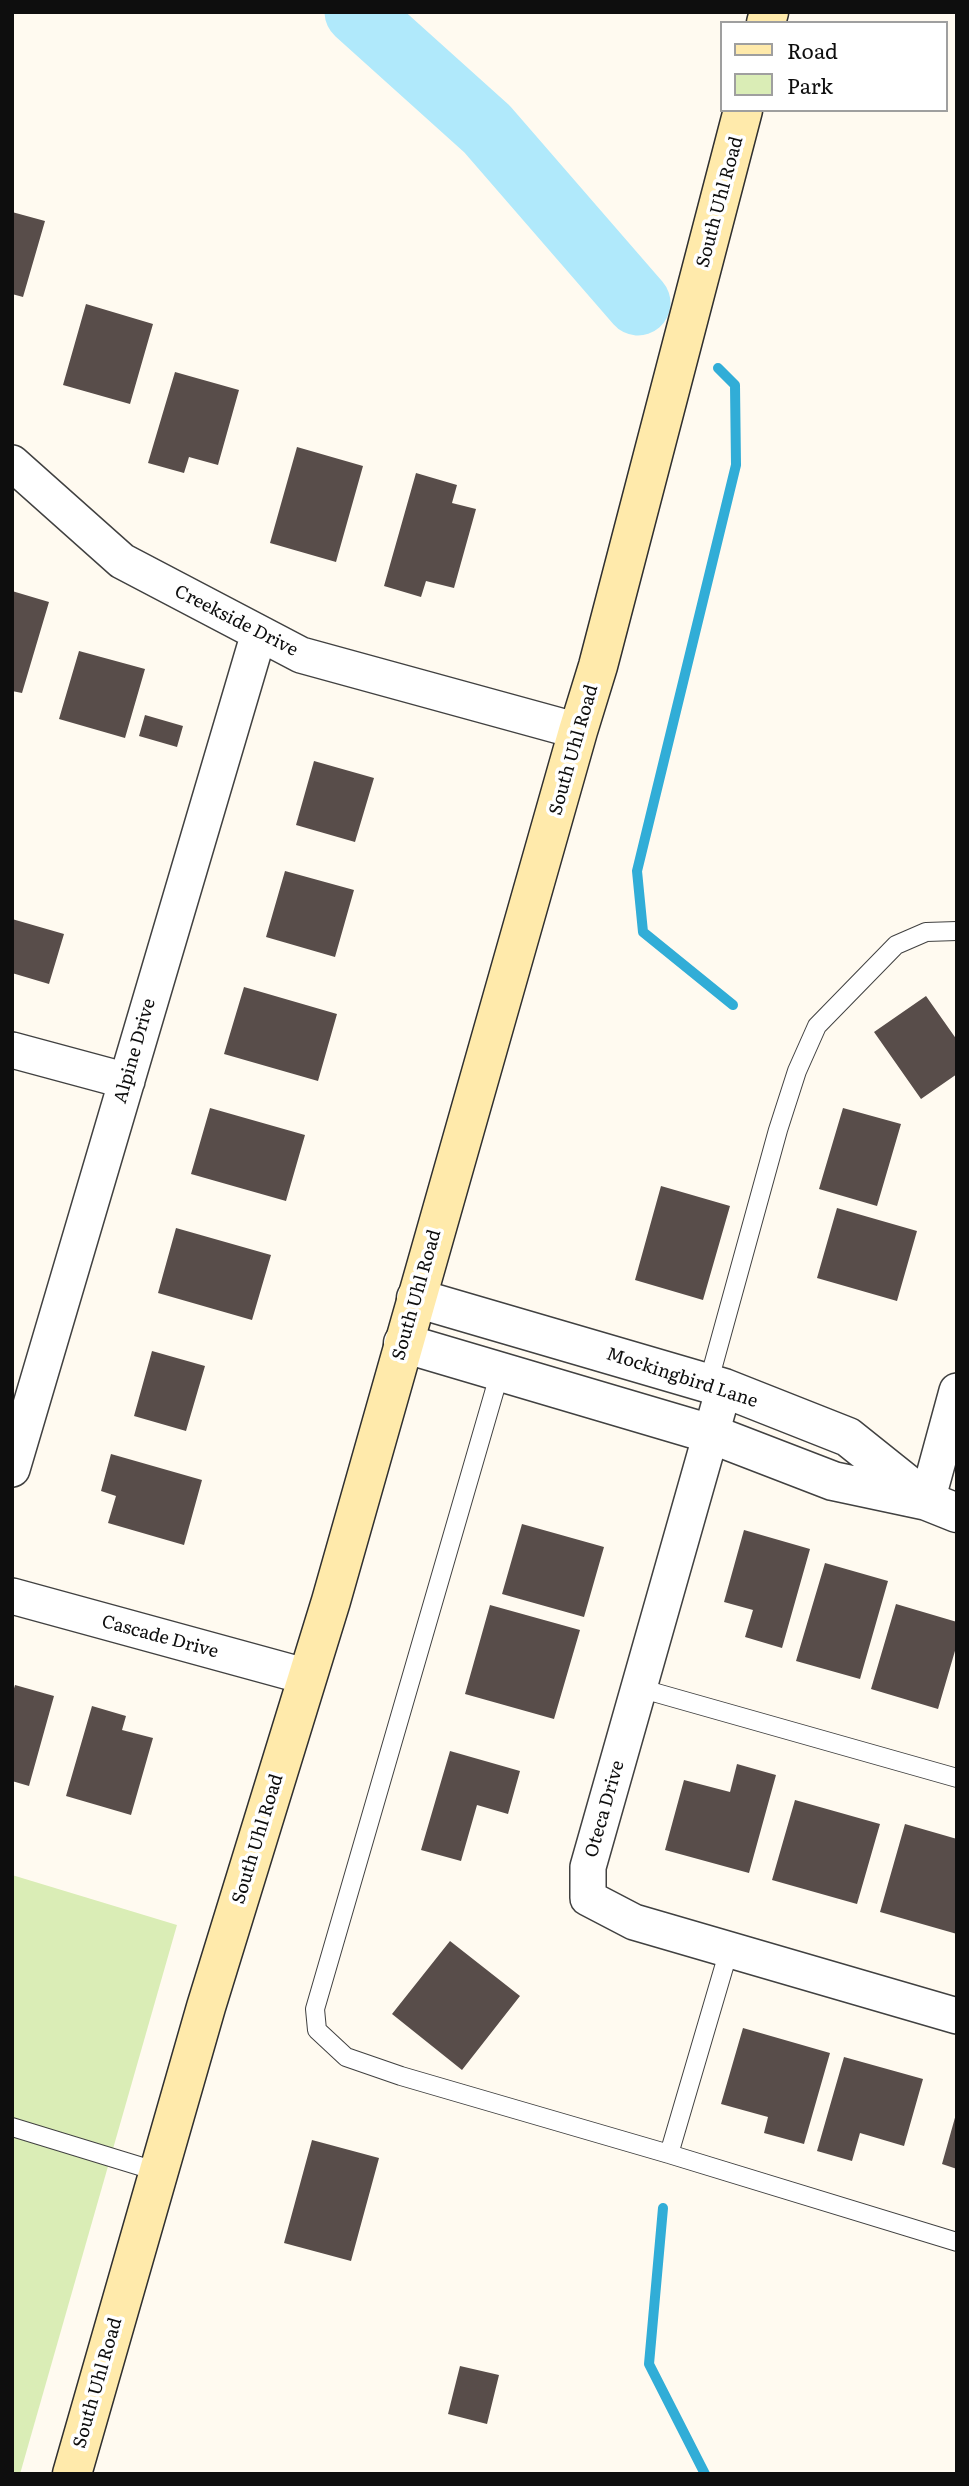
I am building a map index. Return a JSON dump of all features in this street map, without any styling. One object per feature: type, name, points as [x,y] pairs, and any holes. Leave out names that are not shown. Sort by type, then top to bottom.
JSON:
[{"type":"main road","name":"South Uhl Road","points":[[72,2474],[230,1927],[308,1677],[598,666],[742,112]]},
{"type":"street","name":"Creekside Drive","points":[[12,463],[122,561],[301,655],[578,731]]},
{"type":"street","name":"Alpine Drive","points":[[12,1469],[259,633]]},
{"type":"street","points":[[12,1050],[127,1081]]},
{"type":"street","name":"Mockingbird Lane","points":[[416,1298],[716,1386],[848,1437],[942,1507]]},
{"type":"street","points":[[403,1343],[711,1434],[833,1481],[942,1507],[957,1391]]},
{"type":"street","name":"Oteca Drive","points":[[716,1386],[711,1434],[588,1867],[588,1898],[634,1922],[957,2016]]},
{"type":"street","name":"Cascade Drive","points":[[12,1597],[308,1677]]},
{"type":"lane","points":[[716,1386],[778,1130],[797,1071],[817,1026],[896,945],[926,932],[957,931]]},
{"type":"lane","points":[[500,1372],[316,2009],[317,2031],[346,2057],[401,2076],[957,2242]]},
{"type":"lane","points":[[639,1688],[957,1778]]},
{"type":"lane","points":[[669,2154],[729,1950]]},
{"type":"lane","points":[[12,2127],[159,2172]]},
{"type":"green space","points":[[12,1875],[177,1925],[20,2474],[12,2474]]},
{"type":"building","points":[[12,212],[45,221],[23,297],[12,294]]},
{"type":"building","points":[[86,304],[153,324],[130,404],[63,385]]},
{"type":"building","points":[[175,372],[239,390],[218,465],[189,457],[184,473],[148,463]]},
{"type":"building","points":[[297,447],[363,466],[336,562],[270,543]]},
{"type":"building","points":[[416,473],[457,485],[452,503],[476,509],[454,588],[426,581],[421,597],[384,586]]},
{"type":"building","points":[[12,591],[49,602],[22,693],[12,691]]},
{"type":"building","points":[[79,651],[145,669],[125,738],[59,719]]},
{"type":"building","points":[[145,715],[183,726],[177,747],[139,736]]},
{"type":"building","points":[[314,761],[374,778],[355,842],[296,825]]},
{"type":"building","points":[[285,871],[354,890],[335,957],[266,937]]},
{"type":"building","points":[[12,919],[64,934],[49,984],[12,973]]},
{"type":"building","points":[[244,987],[337,1014],[318,1081],[224,1054]]},
{"type":"building","points":[[926,996],[957,1040],[957,1074],[921,1099],[874,1032]]},
{"type":"building","points":[[210,1108],[305,1135],[286,1201],[191,1174]]},
{"type":"building","points":[[843,1108],[901,1124],[877,1206],[819,1189]]},
{"type":"building","points":[[661,1186],[730,1206],[703,1300],[635,1280]]},
{"type":"building","points":[[837,1208],[917,1231],[897,1301],[817,1278]]},
{"type":"building","points":[[176,1228],[271,1255],[252,1320],[158,1293]]},
{"type":"building","points":[[152,1351],[205,1366],[186,1431],[134,1416]]},
{"type":"building","points":[[111,1454],[202,1480],[184,1545],[108,1523],[116,1496],[101,1491]]},
{"type":"building","points":[[522,1524],[604,1547],[584,1617],[502,1594]]},
{"type":"building","points":[[744,1530],[810,1549],[782,1648],[745,1637],[753,1610],[724,1602]]},
{"type":"building","points":[[825,1563],[888,1581],[860,1679],[796,1661]]},
{"type":"building","points":[[896,1604],[957,1622],[957,1644],[938,1709],[871,1689]]},
{"type":"building","points":[[490,1605],[580,1630],[554,1719],[465,1694]]},
{"type":"building","points":[[15,1685],[54,1696],[29,1786],[12,1781],[12,1695]]},
{"type":"building","points":[[92,1706],[126,1716],[122,1730],[153,1738],[131,1815],[66,1796]]},
{"type":"building","points":[[450,1751],[520,1771],[508,1814],[477,1805],[461,1861],[421,1850]]},
{"type":"building","points":[[737,1764],[776,1775],[749,1873],[665,1850],[684,1780],[730,1792]]},
{"type":"building","points":[[795,1800],[880,1824],[857,1904],[772,1880]]},
{"type":"building","points":[[905,1824],[957,1839],[957,1934],[880,1912]]},
{"type":"building","points":[[450,1941],[520,1996],[462,2070],[392,2014]]},
{"type":"building","points":[[743,2028],[830,2053],[804,2144],[764,2133],[768,2117],[721,2104]]},
{"type":"building","points":[[844,2057],[923,2079],[904,2146],[860,2133],[852,2161],[817,2151]]},
{"type":"building","points":[[957,2114],[957,2169],[942,2164]]},
{"type":"building","points":[[312,2140],[379,2158],[351,2261],[284,2243]]},
{"type":"building","points":[[460,2366],[499,2375],[487,2424],[448,2414]]},
{"type":"waterway","points":[[357,12],[487,129],[638,303]]},
{"type":"waterway","points":[[718,368],[735,385],[736,465],[637,871],[643,932],[733,1005]]},
{"type":"waterway","points":[[663,2208],[649,2364],[705,2474]]}]
